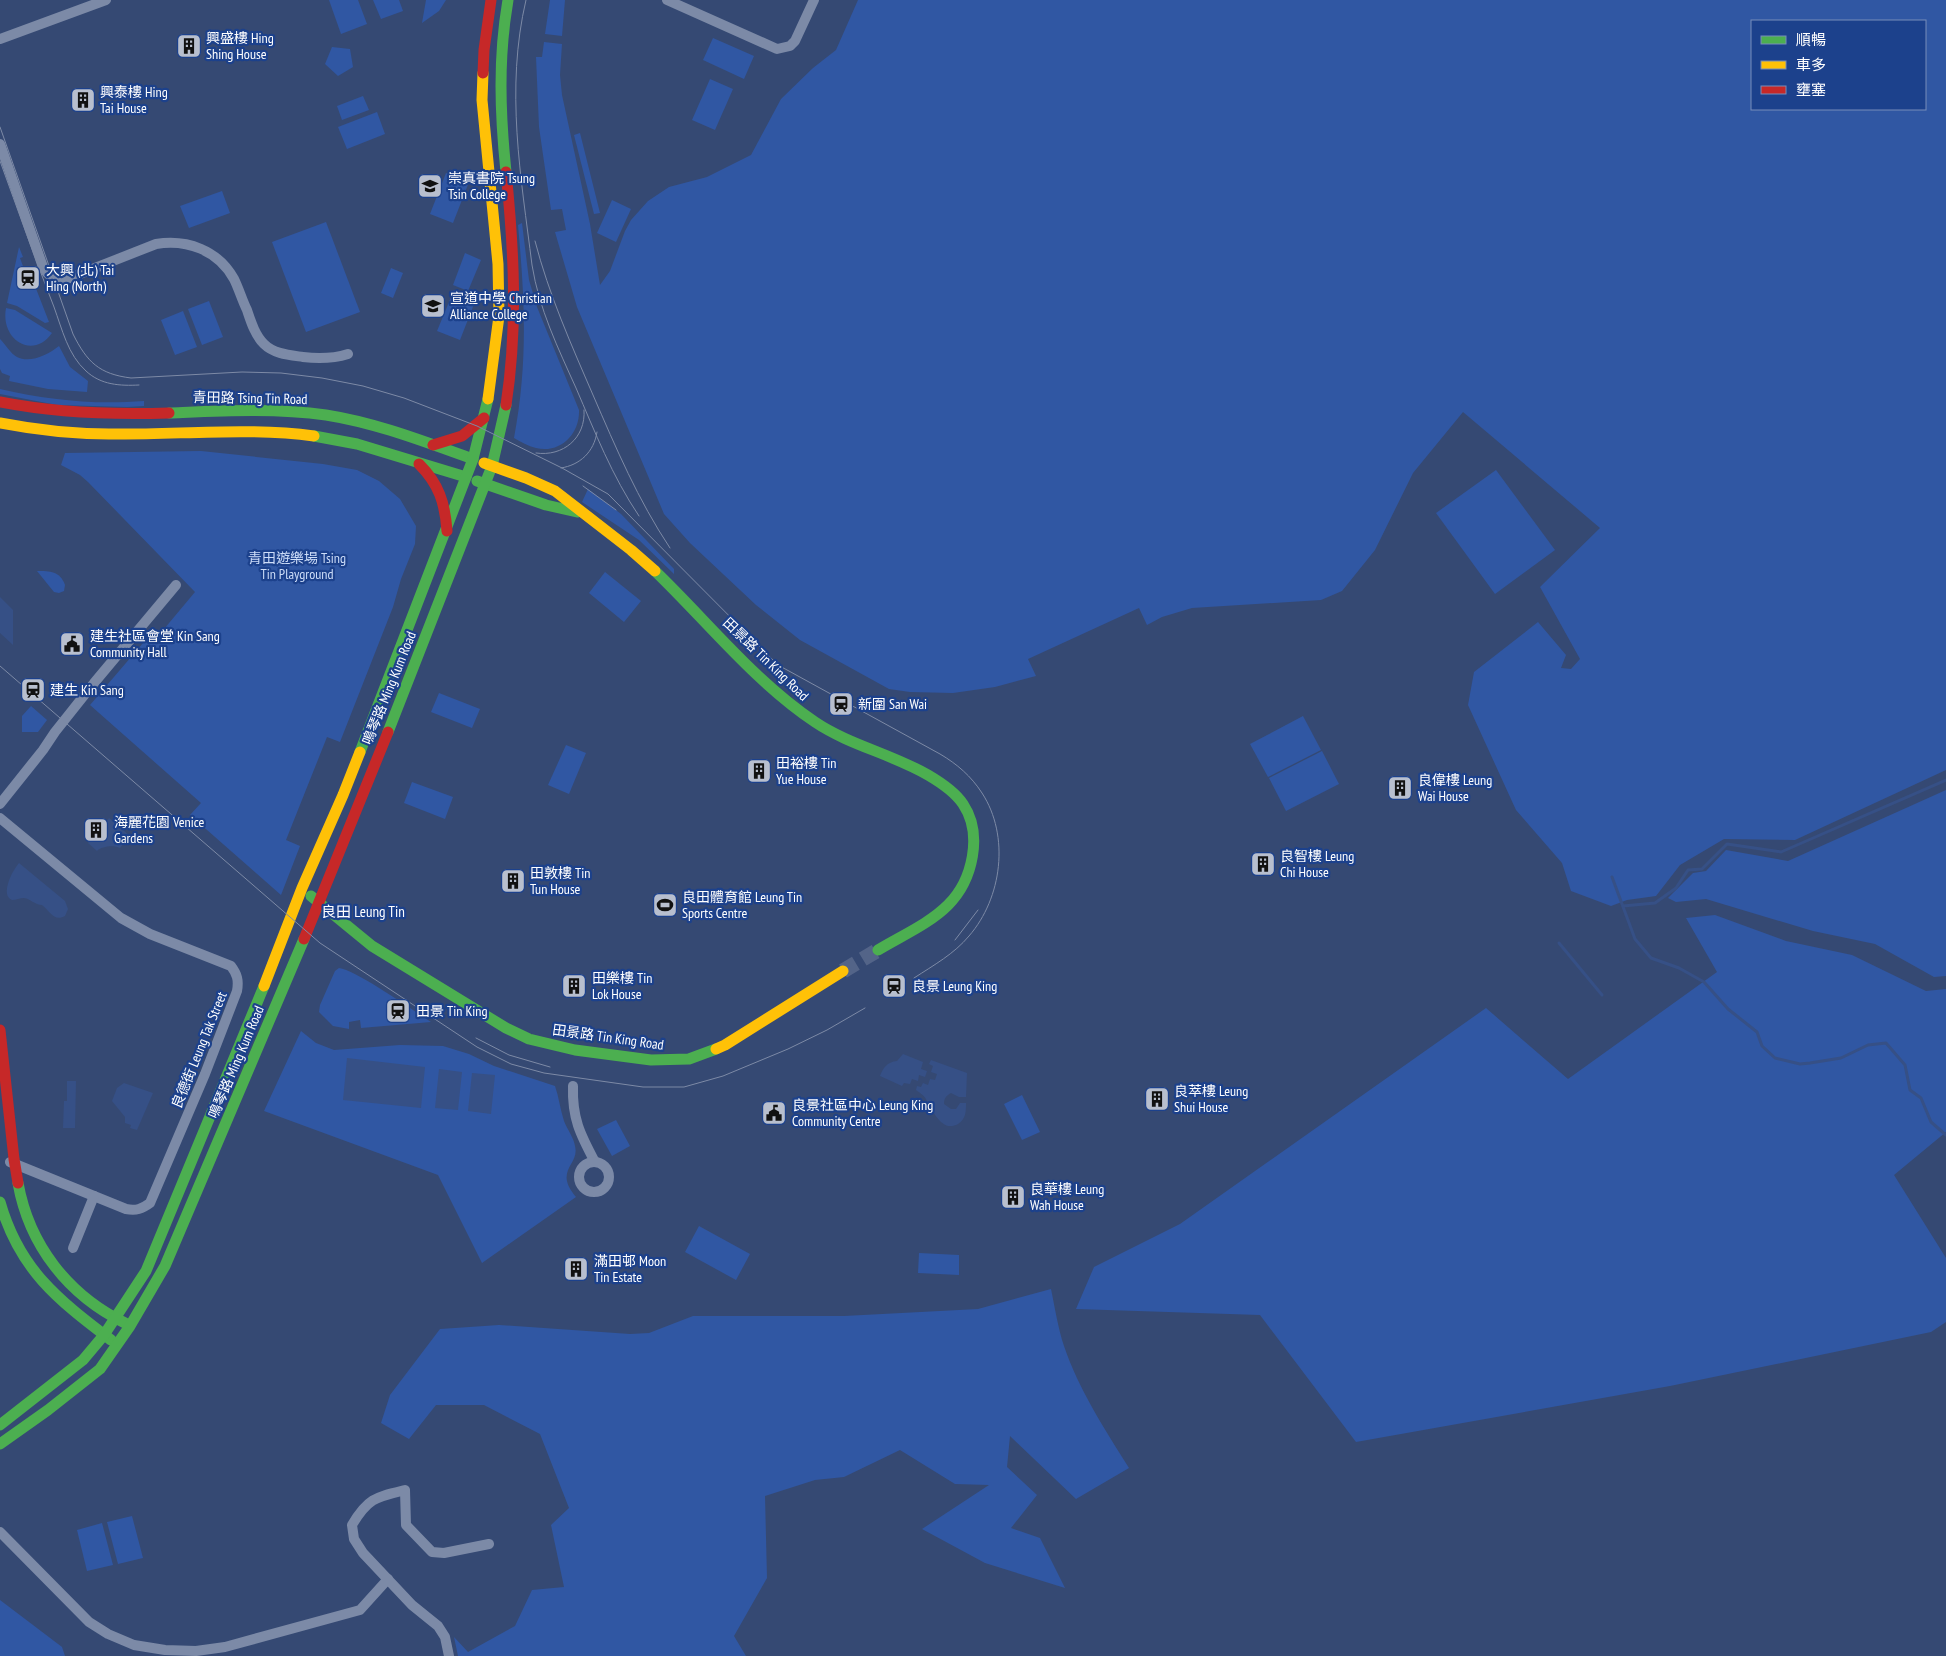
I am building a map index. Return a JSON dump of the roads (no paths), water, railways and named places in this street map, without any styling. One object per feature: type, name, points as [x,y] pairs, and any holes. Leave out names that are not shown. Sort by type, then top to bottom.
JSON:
[{"type":"main road","name":"鳴琴路 Ming Kum Road","points":[[0,1425],[75,1368],[94,1349],[134,1292],[152,1259],[302,888],[343,795],[473,459],[484,418],[494,367],[499,316],[498,264],[482,100],[484,50],[491,0]]},
{"type":"main road","name":"鳴琴路 Ming Kum Road","points":[[0,1444],[26,1427],[100,1369],[118,1346],[165,1266],[229,1117],[413,671],[492,466],[500,437],[507,398],[514,318],[512,237],[499,100],[500,51],[508,0]]},
{"type":"main road","name":"青田路 Tsing Tin Road","points":[[0,402],[35,410],[86,414],[127,415],[250,410],[305,412],[362,422],[433,444],[492,466]]},
{"type":"main road","points":[[433,444],[452,441],[467,435],[484,418]]},
{"type":"main road","points":[[0,423],[37,430],[86,435],[229,431],[292,433],[336,439],[486,483]]},
{"type":"main road","points":[[418,463],[430,474],[440,488],[445,510],[446,531]]},
{"type":"main road","name":"田景路 Tin King Road","points":[[492,466],[552,489],[611,534],[645,562],[799,712],[836,736],[931,776],[954,793],[964,805],[971,820],[973,843],[970,868],[960,892],[946,908],[878,950]]},
{"type":"main road","name":"田景路 Tin King Road","points":[[486,483],[546,505],[581,513]]},
{"type":"main road","name":"田景路 Tin King Road","points":[[302,888],[376,949],[506,1028],[544,1043],[575,1050],[664,1060],[689,1059],[700,1056],[725,1044],[843,971]]},
{"type":"main road","points":[[0,1030],[9,1162],[16,1202],[26,1228],[41,1253],[68,1282],[115,1318],[130,1326]]},
{"type":"main road","points":[[0,1202],[10,1233],[32,1270],[52,1292],[118,1346]]},
{"type":"street","points":[[0,39],[106,0]]},
{"type":"street","points":[[667,0],[777,49],[790,46],[795,41],[814,0]]},
{"type":"street","points":[[0,144],[43,267],[48,275],[54,278],[66,279],[156,244],[177,242],[187,244],[210,253],[229,271],[256,333],[269,348],[288,355],[321,359],[348,354]]},
{"type":"street","points":[[0,804],[94,682],[176,584]]},
{"type":"street","name":"良德街 Leung Tak Street","points":[[0,818],[121,918],[150,934],[230,966],[236,973],[238,982],[237,991],[205,1074],[150,1203],[143,1208],[133,1210],[9,1162]]},
{"type":"street","points":[[573,1086],[572,1105],[575,1122],[595,1162]]},
{"type":"street","points":[[73,1248],[94,1196]]},
{"type":"street","points":[[449,1656],[445,1637],[438,1626],[412,1605],[363,1553],[354,1539],[352,1525],[364,1506],[373,1500],[405,1490],[406,1525],[432,1552],[444,1554],[489,1544]]},
{"type":"street","points":[[0,1532],[74,1609],[89,1622],[108,1634],[134,1645],[165,1650],[196,1651],[225,1647],[360,1610],[388,1578]]},
{"type":"waterway","points":[[1623,906],[1655,903],[1676,888],[1688,870],[1702,869],[1727,844],[1781,852],[1946,780]]},
{"type":"waterway","points":[[1612,877],[1635,939],[1651,958],[1679,968],[1704,982],[1728,1009],[1757,1032],[1762,1046],[1775,1058],[1800,1064],[1810,1063],[1841,1058],[1868,1045],[1886,1043],[1905,1065],[1910,1090],[1921,1098],[1931,1122],[1946,1135]]},
{"type":"waterway","points":[[1559,943],[1602,995]]},
{"type":"tunnel","points":[[843,971],[878,950]]},
{"type":"tram line","points":[[526,0],[520,33],[517,67],[517,133],[535,281],[550,328],[597,437],[612,470],[639,516]]},
{"type":"tram line","points":[[0,127],[73,334],[83,352],[102,370],[131,378],[242,372],[281,373],[322,378],[363,386],[404,398],[477,426],[562,468],[608,494],[778,665],[940,754],[963,771],[982,793],[991,810],[999,847],[995,885],[989,904],[969,936],[950,954],[914,978]]},
{"type":"tram line","points":[[0,161],[70,350],[80,365],[92,376],[104,382],[118,385],[139,385]]},
{"type":"tram line","points":[[535,241],[561,319],[610,435],[658,530],[670,548]]},
{"type":"tram line","points":[[536,453],[555,452],[571,444],[581,429],[584,420],[584,410]]},
{"type":"tram line","points":[[561,468],[580,461],[593,446],[597,432]]},
{"type":"tram line","points":[[583,486],[616,510]]},
{"type":"tram line","points":[[0,666],[320,943],[477,1047],[511,1064],[544,1073],[643,1087],[684,1087],[723,1076],[788,1049],[827,1030],[865,1008]]},
{"type":"tram line","points":[[955,940],[978,910]]},
{"type":"tram line","points":[[476,1038],[509,1055],[550,1067]]},
{"type":"place","name":"興盛樓 Hing Shing House","points":[[189,46]]},
{"type":"place","name":"興泰樓 Hing Tai House","points":[[83,100]]},
{"type":"place","name":"崇真書院 Tsung Tsin College","points":[[430,186]]},
{"type":"place","name":"大興 (北) Tai Hing (North)","points":[[28,278]]},
{"type":"place","name":"宣道中學 Christian Alliance College","points":[[433,306]]},
{"type":"place","name":"建生社區會堂 Kin Sang Community Hall","points":[[72,644]]},
{"type":"place","name":"建生 Kin Sang","points":[[33,690]]},
{"type":"place","name":"新圍 San Wai","points":[[841,704]]},
{"type":"place","name":"田裕樓 Tin Yue House","points":[[759,771]]},
{"type":"place","name":"良偉樓 Leung Wai House","points":[[1400,788]]},
{"type":"place","name":"海麗花園 Venice Gardens","points":[[96,830]]},
{"type":"place","name":"良智樓 Leung Chi House","points":[[1263,864]]},
{"type":"place","name":"田敦樓 Tin Tun House","points":[[513,881]]},
{"type":"place","name":"良田體育館 Leung Tin Sports Centre","points":[[665,905]]},
{"type":"place","name":"田樂樓 Tin Lok House","points":[[574,986]]},
{"type":"place","name":"良景 Leung King","points":[[894,986]]},
{"type":"place","name":"田景 Tin King","points":[[398,1011]]},
{"type":"place","name":"良萃樓 Leung Shui House","points":[[1157,1099]]},
{"type":"place","name":"良景社區中心 Leung King Community Centre","points":[[774,1113]]},
{"type":"place","name":"良華樓 Leung Wah House","points":[[1013,1197]]},
{"type":"place","name":"滿田邨 Moon Tin Estate","points":[[576,1269]]},
{"type":"district","name":"良田 Leung Tin","points":[[363,911]]},
{"type":"park label","name":"青田遊樂場 Tsing Tin Playground","points":[[297,566]]}]
